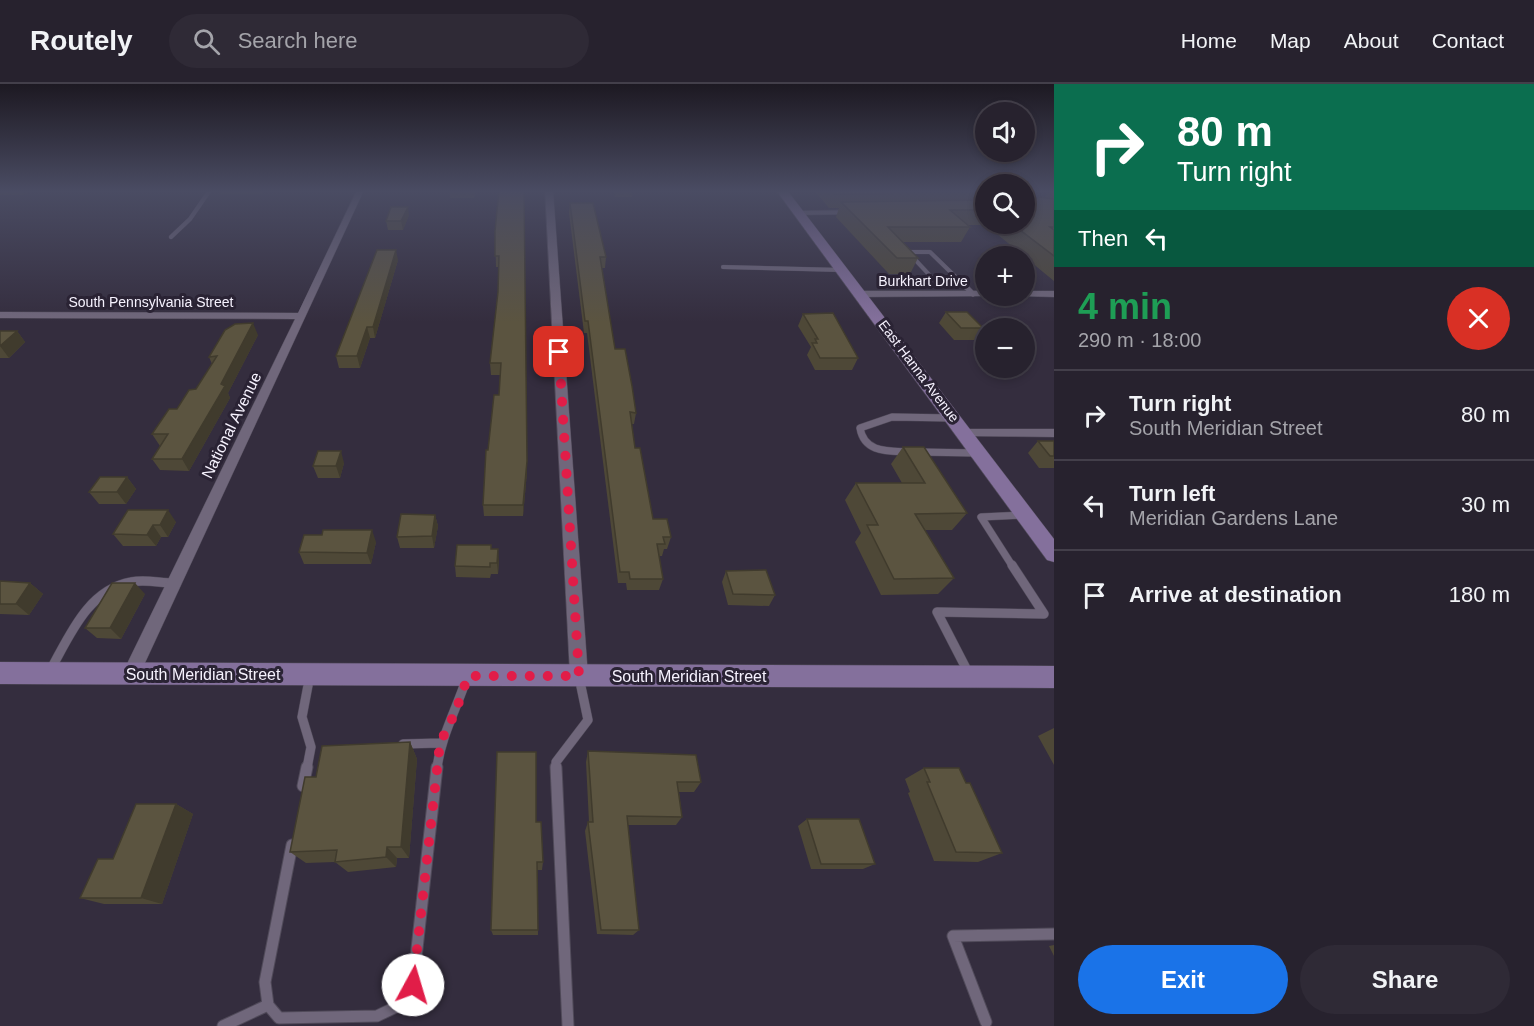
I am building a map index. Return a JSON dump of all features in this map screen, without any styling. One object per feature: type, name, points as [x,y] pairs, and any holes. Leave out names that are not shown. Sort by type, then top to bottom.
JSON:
[{"type":"main road","name":"East Hanna Avenue","points":[[815,234],[981,453],[1054,554]]},
{"type":"main road","name":"South Meridian Street","points":[[0,674],[1054,677]]},
{"type":"street","name":"National Avenue","points":[[131,674],[340,234]]},
{"type":"street","points":[[552,234],[579,676]]},
{"type":"street","name":"Burkhart Drive","points":[[861,294],[973,294]]},
{"type":"street","points":[[1035,294],[1054,294]]},
{"type":"street","name":"South Pennsylvania Street","points":[[0,315],[302,316]]},
{"type":"street","points":[[966,433],[1054,434]]},
{"type":"lane","points":[[171,237],[174,234]]},
{"type":"lane","points":[[936,282],[908,252],[930,252],[973,294]]},
{"type":"lane","points":[[723,267],[842,270]]},
{"type":"lane","points":[[894,282],[961,283]]},
{"type":"lane","points":[[954,418],[890,416],[872,420],[860,428],[860,438],[867,446],[876,450],[981,453]]},
{"type":"lane","points":[[970,677],[937,612],[1044,614],[981,517],[1026,515]]},
{"type":"lane","points":[[48,673],[83,613],[104,591],[131,582],[174,583]]},
{"type":"lane","points":[[302,794],[317,747],[302,717],[310,675]]},
{"type":"lane","points":[[295,829],[265,982],[268,1005],[279,1018],[377,1016],[398,1006],[413,985],[440,743],[455,713],[468,676]]},
{"type":"lane","points":[[568,1026],[556,762],[588,720],[579,676]]},
{"type":"lane","points":[[393,744],[440,743]]},
{"type":"lane","points":[[986,1022],[953,936],[1054,934]]},
{"type":"lane","points":[[223,1026],[268,1005]]},
{"type":"building","points":[[495,234],[524,234],[527,461],[523,505],[483,505],[486,450],[488,450],[494,395],[499,395],[501,363],[490,363],[498,292],[499,256],[495,256]]},
{"type":"building","points":[[574,234],[600,234],[606,257],[600,257],[615,349],[625,349],[632,386],[636,413],[630,412],[635,448],[640,448],[653,519],[667,519],[671,537],[663,537],[665,544],[657,544],[663,579],[630,579],[629,572],[620,572],[588,321],[585,321]]},
{"type":"building","points":[[873,234],[895,234],[918,258],[897,258]]},
{"type":"building","points":[[1025,234],[1035,234],[1054,234],[1054,256]]},
{"type":"building","points":[[377,250],[396,250],[373,327],[367,327],[357,356],[336,356]]},
{"type":"building","points":[[946,312],[967,312],[975,320],[975,328],[961,328]]},
{"type":"building","points":[[833,313],[858,358],[820,358],[812,343],[817,343],[815,339],[818,339],[803,314]]},
{"type":"building","points":[[253,323],[221,384],[225,386],[182,459],[152,459],[168,434],[152,434],[169,409],[177,409],[189,390],[196,389],[217,356],[209,357],[225,330],[235,324]]},
{"type":"building","points":[[0,331],[17,331],[0,346]]},
{"type":"building","points":[[1038,441],[1054,441],[1054,456],[1050,456]]},
{"type":"building","points":[[903,447],[924,447],[967,513],[915,514],[954,578],[894,579],[867,525],[878,525],[856,483],[925,483]]},
{"type":"building","points":[[318,451],[341,451],[336,466],[313,466]]},
{"type":"building","points":[[100,477],[127,477],[117,492],[89,492]]},
{"type":"building","points":[[128,510],[168,510],[160,525],[153,525],[147,535],[113,534]]},
{"type":"building","points":[[401,514],[435,515],[432,536],[397,537]]},
{"type":"building","points":[[323,530],[372,530],[367,553],[299,552],[304,535],[322,535]]},
{"type":"building","points":[[457,545],[491,545],[491,549],[498,549],[497,563],[490,563],[490,567],[455,566]]},
{"type":"building","points":[[766,570],[775,595],[733,594],[726,571]]},
{"type":"building","points":[[0,581],[30,583],[16,604],[0,604]]},
{"type":"building","points":[[112,583],[135,583],[110,628],[85,628]]},
{"type":"building","points":[[410,742],[401,847],[387,847],[386,857],[335,862],[337,850],[290,852],[305,777],[316,777],[322,746]]},
{"type":"building","points":[[588,751],[696,755],[701,782],[677,782],[682,817],[627,816],[639,930],[601,930],[588,822],[593,822]]},
{"type":"building","points":[[497,752],[536,752],[536,822],[541,822],[543,862],[537,862],[538,930],[491,930]]},
{"type":"building","points":[[924,768],[959,768],[966,783],[970,783],[1002,853],[956,852],[927,782],[930,782]]},
{"type":"building","points":[[136,804],[176,804],[141,898],[80,898],[98,859],[113,859]]},
{"type":"building","points":[[807,819],[859,819],[875,864],[821,864]]},
{"type":"route","points":[[413,985],[440,743],[455,713],[468,676],[579,676],[559,352]]}]
